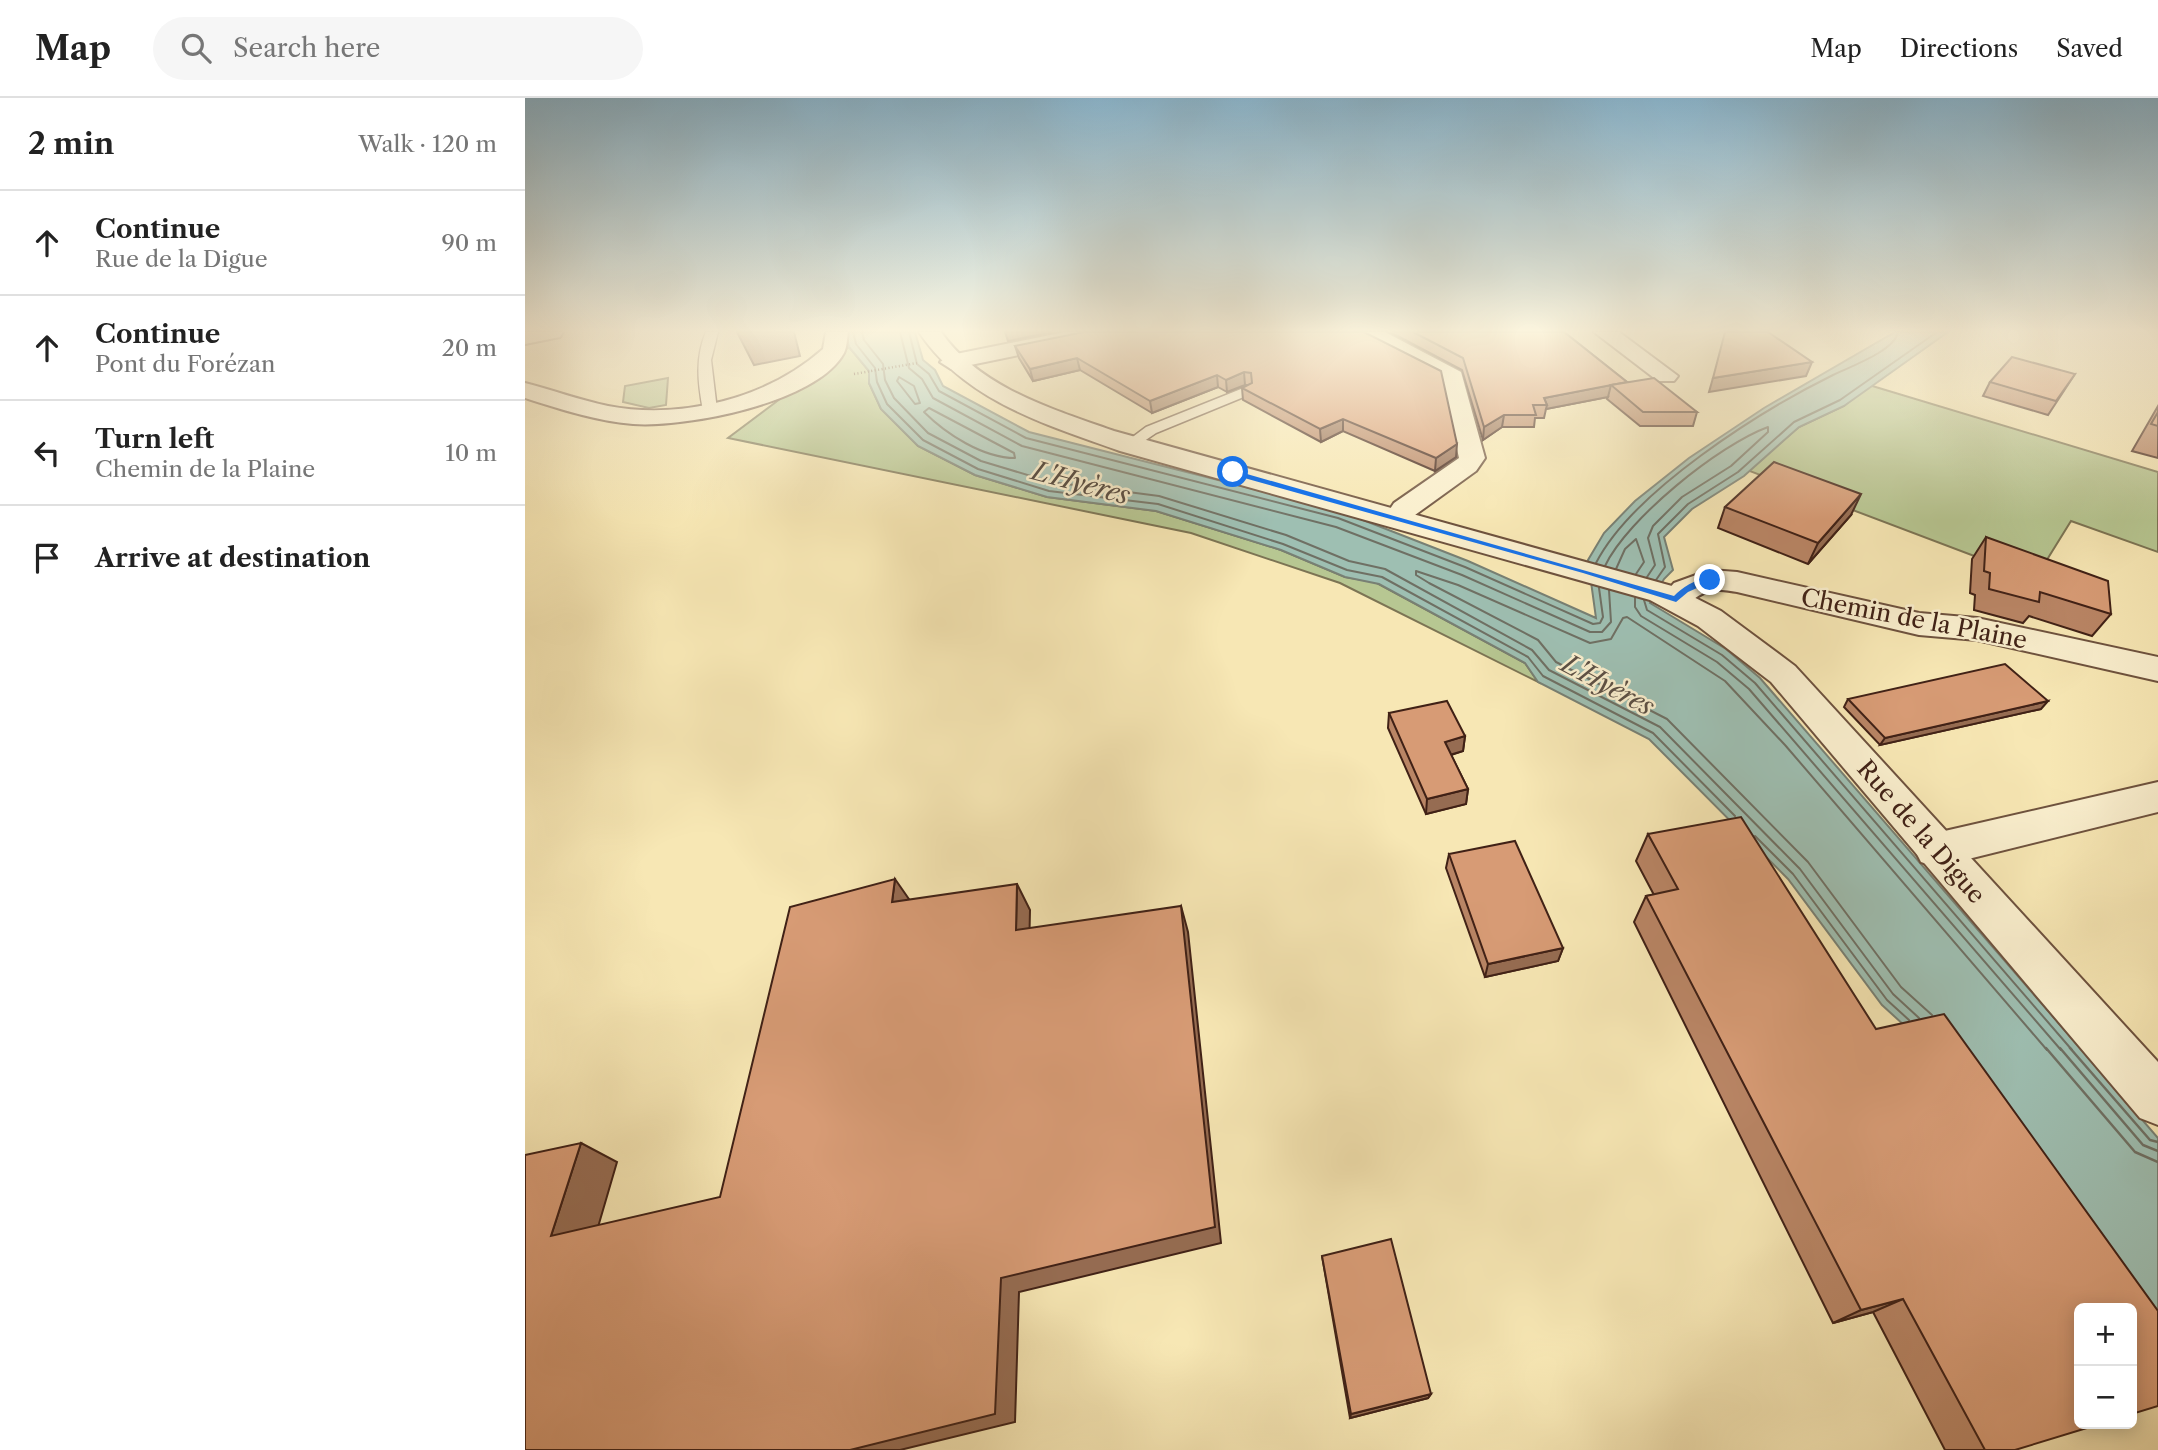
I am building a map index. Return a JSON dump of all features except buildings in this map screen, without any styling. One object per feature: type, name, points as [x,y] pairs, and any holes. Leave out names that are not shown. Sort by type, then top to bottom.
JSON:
[{"type":"street","points":[[543,395],[608,414],[669,417],[710,411],[762,395]]},
{"type":"street","points":[[1006,395],[1129,445],[1398,518],[1403,509],[1467,465],[1472,458],[1457,395]]},
{"type":"street","name":"Rue de la Digue","points":[[1398,518],[1668,596],[1745,643],[1783,674],[2158,1100]]},
{"type":"street","name":"Chemin de la Plaine","points":[[1668,596],[1710,580],[1737,582],[1919,624],[1977,629],[2158,668]]},
{"type":"street","points":[[1936,850],[2158,797]]},
{"type":"lane","points":[[707,395],[710,411]]},
{"type":"lane","points":[[1129,445],[1151,430],[1236,395]]},
{"type":"green space","points":[[624,395],[667,395],[666,405],[649,408],[623,402]]},
{"type":"green space","points":[[785,395],[875,395],[881,409],[918,446],[975,475],[1047,497],[1156,511],[1281,550],[1345,577],[1375,582],[1525,663],[1538,682],[1340,583],[1191,533],[728,438]]},
{"type":"green space","points":[[1857,395],[1903,395],[2158,472],[2158,552],[2071,521],[2035,579],[1747,470],[1799,427],[1844,406]]},
{"type":"water","name":"L'Hyères","points":[[875,395],[960,395],[1029,432],[1340,511],[1468,561],[1596,618],[1588,560],[1604,533],[1635,501],[1689,458],[1786,395],[1859,395],[1844,406],[1799,427],[1744,476],[1692,509],[1664,537],[1673,570],[1664,579],[1650,603],[1726,649],[1760,678],[2158,1138],[2158,1388],[2137,1323],[2137,1303],[2128,1303],[1917,1037],[1882,1005],[1788,879],[1649,739],[1538,682],[1525,663],[1379,584],[1345,577],[1281,550],[1156,511],[1047,497],[975,475],[918,446],[881,409]]},
{"type":"route","points":[[1233,472],[1587,571],[1676,599],[1685,590],[1710,580]]}]
